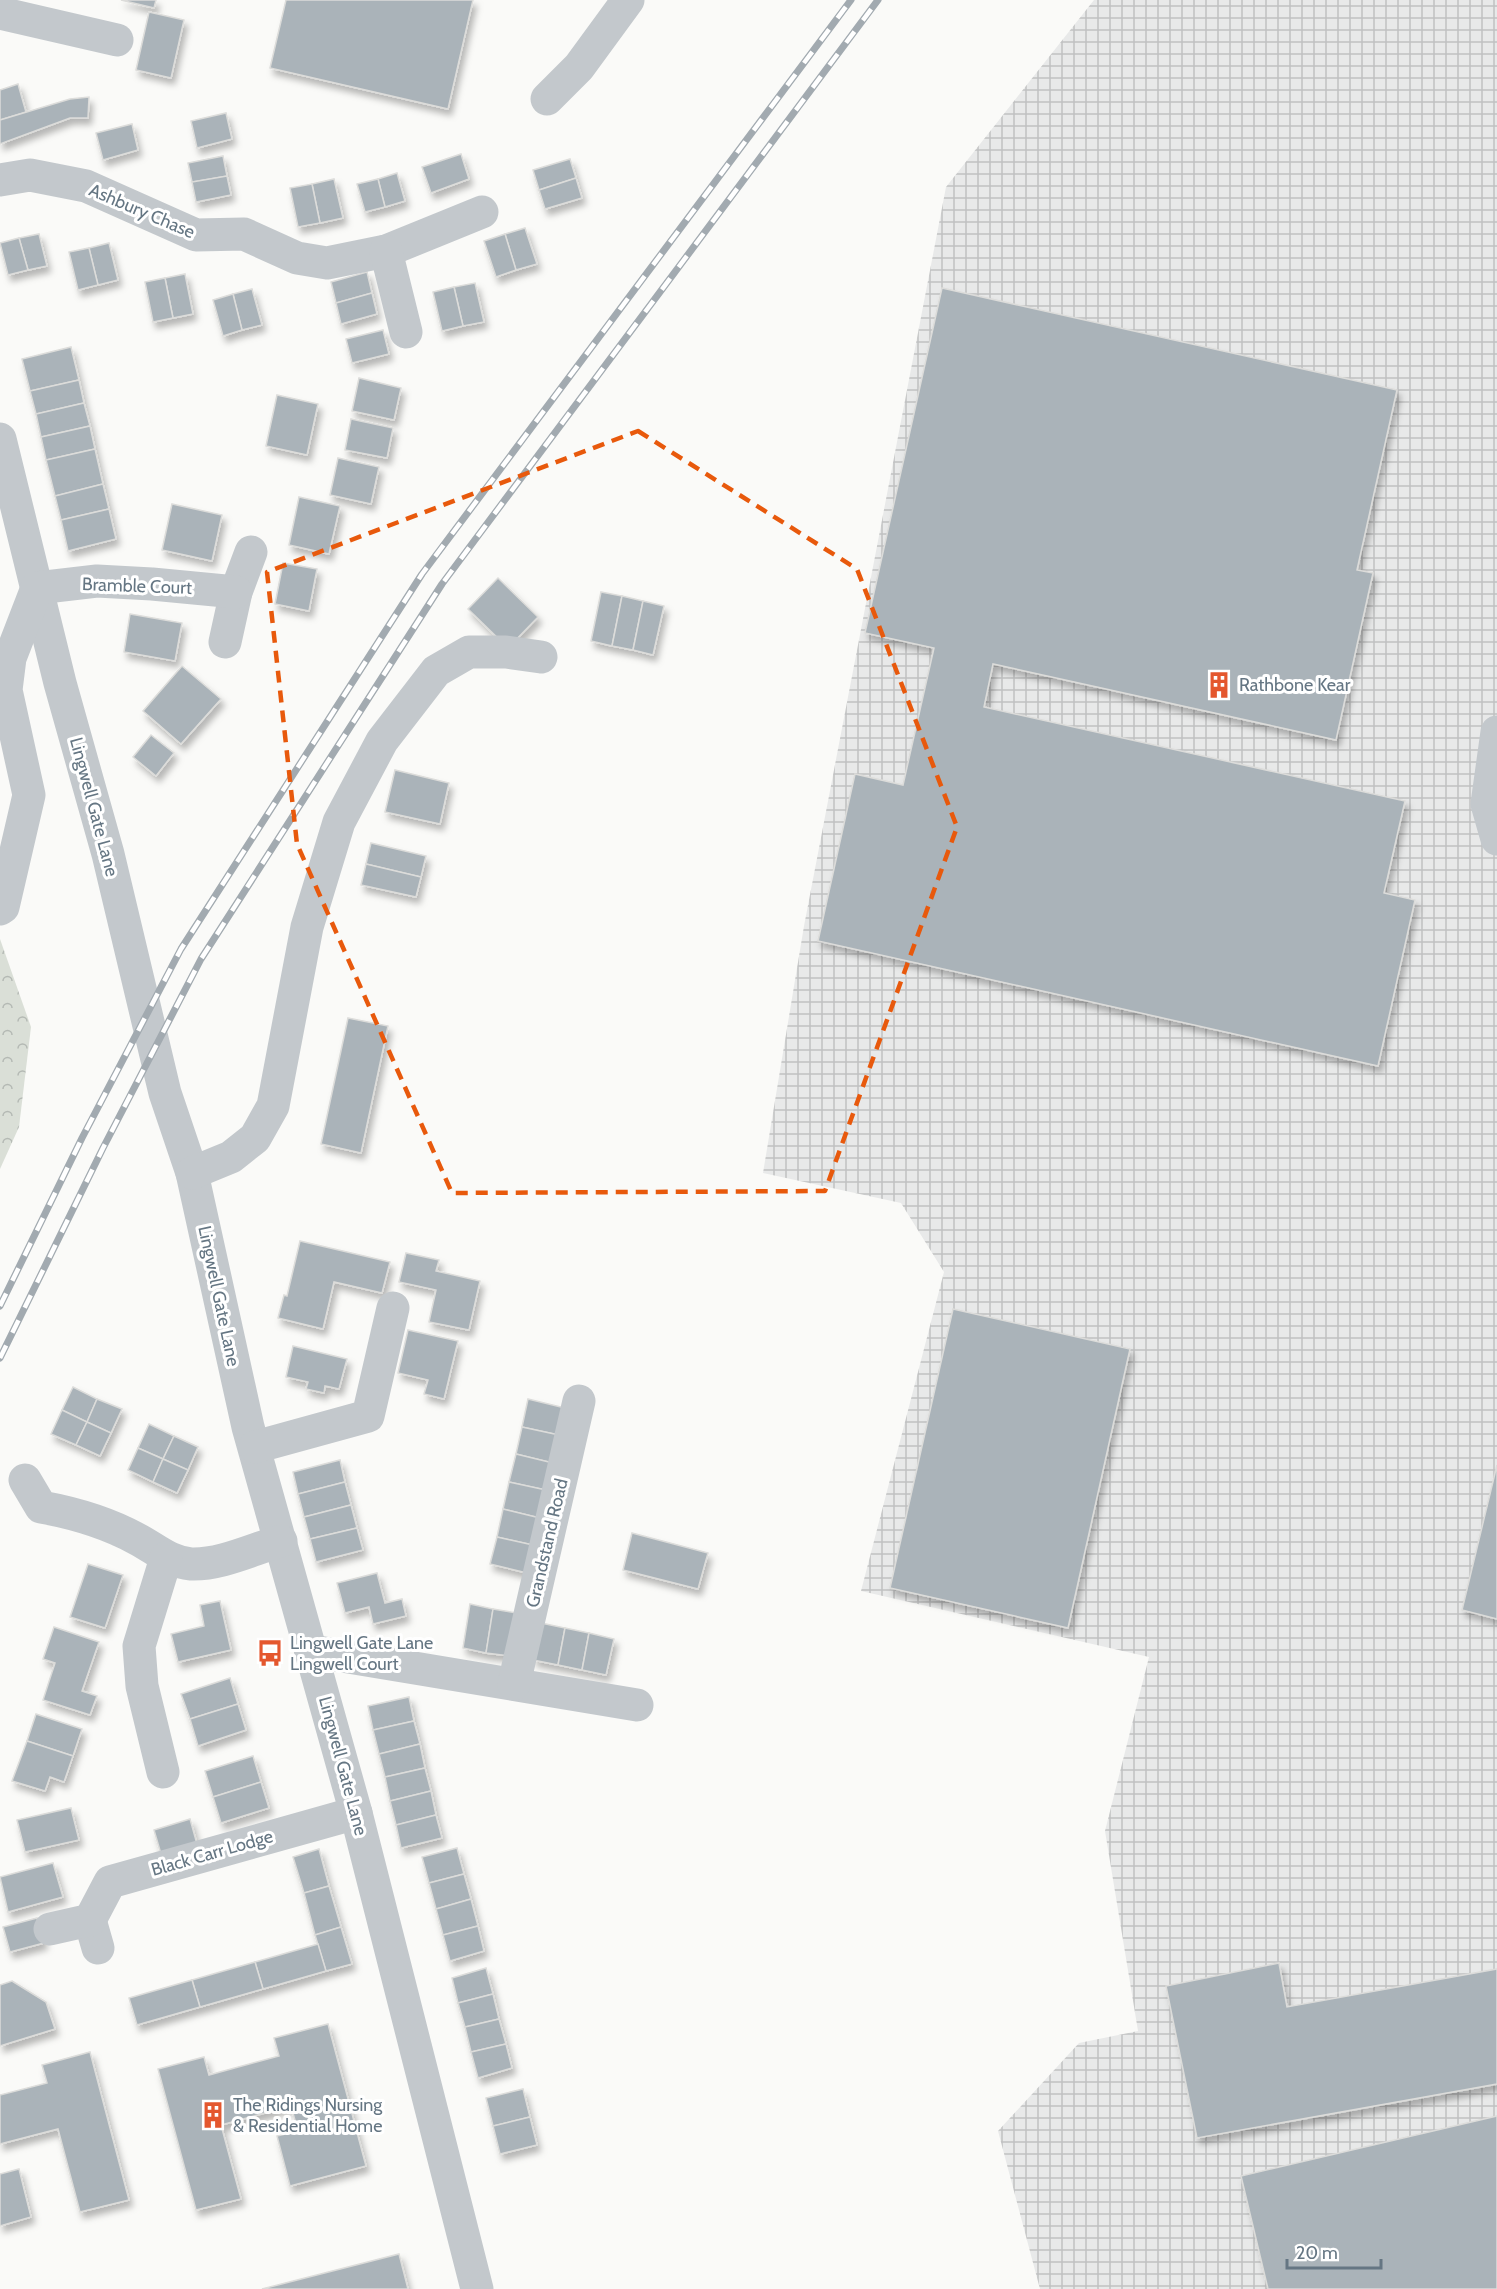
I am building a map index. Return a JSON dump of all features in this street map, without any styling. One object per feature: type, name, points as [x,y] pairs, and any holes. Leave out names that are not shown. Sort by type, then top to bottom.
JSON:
[{"type":"street","points":[[546,99],[579,67],[628,0]]},
{"type":"street","points":[[0,13],[117,40]]},
{"type":"street","name":"Ashbury Chase","points":[[0,180],[30,175],[86,186],[196,236],[244,234],[297,258],[327,264],[386,251],[482,212]]},
{"type":"street","points":[[386,251],[406,332]]},
{"type":"street","name":"Lingwell Gate Lane","points":[[0,439],[165,1093],[192,1173],[248,1427],[356,1813],[477,2289]]},
{"type":"street","points":[[225,642],[237,592],[251,552]]},
{"type":"street","name":"Bramble Court","points":[[38,588],[97,581],[237,592]]},
{"type":"street","points":[[0,909],[3,907],[29,795],[6,690],[10,658],[38,588]]},
{"type":"street","points":[[192,1173],[231,1158],[255,1138],[273,1106],[307,927],[339,822],[382,741],[436,671],[469,652],[506,652],[541,657]]},
{"type":"street","points":[[1497,732],[1487,804],[1497,839]]},
{"type":"street","points":[[255,1447],[368,1416],[393,1308]]},
{"type":"street","name":"Grandstand Road","points":[[514,1684],[579,1401]]},
{"type":"street","points":[[25,1480],[41,1507],[71,1512],[126,1534],[166,1558],[191,1564],[215,1561],[281,1541]]},
{"type":"street","points":[[163,1772],[142,1686],[139,1647],[166,1558]]},
{"type":"street","points":[[312,1651],[637,1705]]},
{"type":"street","name":"Black Carr Lodge","points":[[50,1929],[94,1934],[110,1882],[356,1813]]},
{"type":"highlighted area","points":[[638,431],[857,569],[957,827],[825,1191],[452,1193],[297,844],[267,572]]},
{"type":"shaded area","points":[[1094,0],[1497,0],[1497,2289],[1040,2289],[998,2131],[1079,2043],[1138,2031],[1105,1831],[1149,1657],[861,1591],[944,1272],[901,1203],[763,1173],[804,926],[946,187]]},
{"type":"green space","points":[[0,939],[31,1027],[19,1127],[0,1169]]},
{"type":"building","points":[[121,0],[156,0],[154,8]]},
{"type":"building","points":[[286,0],[473,0],[448,109],[270,68]]},
{"type":"building","points":[[149,12],[184,20],[171,78],[136,70]]},
{"type":"building","points":[[18,84],[26,112],[0,120],[0,90]]},
{"type":"building","points":[[89,97],[88,118],[70,118],[0,144],[0,120],[70,99]]},
{"type":"building","points":[[226,113],[232,139],[197,148],[191,121]]},
{"type":"building","points":[[132,124],[138,150],[103,160],[96,133]]},
{"type":"building","points":[[461,154],[469,179],[431,193],[422,167]]},
{"type":"building","points":[[223,156],[227,176],[192,182],[188,163]]},
{"type":"building","points":[[570,159],[576,178],[539,190],[533,170]]},
{"type":"building","points":[[397,173],[405,201],[385,207],[378,179]]},
{"type":"building","points":[[227,176],[231,195],[196,202],[192,182]]},
{"type":"building","points":[[576,178],[582,198],[545,209],[539,190]]},
{"type":"building","points":[[334,179],[343,218],[320,223],[312,184]]},
{"type":"building","points":[[378,179],[385,207],[365,212],[357,184]]},
{"type":"building","points":[[312,184],[320,223],[298,227],[290,188]]},
{"type":"building","points":[[525,228],[537,264],[516,270],[505,234]]},
{"type":"building","points":[[39,234],[47,266],[28,270],[19,238]]},
{"type":"building","points":[[505,234],[516,270],[496,277],[484,241]]},
{"type":"building","points":[[19,238],[28,270],[8,275],[0,243]]},
{"type":"building","points":[[109,243],[118,280],[98,285],[89,248]]},
{"type":"building","points":[[89,248],[98,285],[78,290],[69,252]]},
{"type":"building","points":[[367,272],[372,293],[336,303],[331,282]]},
{"type":"building","points":[[185,274],[193,314],[173,318],[165,278]]},
{"type":"building","points":[[165,278],[173,318],[153,322],[145,282]]},
{"type":"building","points":[[475,283],[484,322],[463,326],[454,287]]},
{"type":"building","points":[[454,287],[463,326],[442,331],[433,292]]},
{"type":"building","name":"Rathbone Kear","points":[[942,288],[1397,390],[1357,570],[1373,573],[1336,740],[993,664],[984,707],[1405,801],[1384,893],[1415,900],[1378,1066],[818,941],[855,774],[903,785],[934,648],[865,633]]},
{"type":"building","points":[[252,289],[262,325],[242,330],[233,294]]},
{"type":"building","points":[[372,293],[377,314],[341,324],[336,303]]},
{"type":"building","points":[[233,294],[242,330],[223,336],[213,300]]},
{"type":"building","points":[[383,330],[389,354],[352,363],[346,339]]},
{"type":"building","points":[[71,347],[79,380],[30,391],[22,359]]},
{"type":"building","points":[[359,378],[401,388],[394,420],[352,411]]},
{"type":"building","points":[[79,380],[84,403],[36,414],[30,391]]},
{"type":"building","points":[[277,395],[318,404],[307,455],[266,446]]},
{"type":"building","points":[[84,403],[90,426],[41,437],[36,414]]},
{"type":"building","points":[[351,419],[393,428],[387,458],[345,450]]},
{"type":"building","points":[[90,426],[95,449],[46,460],[41,437]]},
{"type":"building","points":[[95,449],[103,484],[55,496],[46,460]]},
{"type":"building","points":[[338,458],[379,467],[371,504],[330,495]]},
{"type":"building","points":[[103,484],[109,509],[61,520],[55,496]]},
{"type":"building","points":[[299,497],[340,506],[329,554],[289,545]]},
{"type":"building","points":[[172,504],[222,515],[212,561],[162,550]]},
{"type":"building","points":[[109,509],[116,539],[68,551],[61,520]]},
{"type":"building","points":[[283,563],[317,569],[309,611],[275,604]]},
{"type":"building","points":[[498,578],[538,617],[508,648],[468,609]]},
{"type":"building","points":[[601,592],[622,596],[612,646],[591,641]]},
{"type":"building","points":[[622,596],[643,601],[633,650],[612,646]]},
{"type":"building","points":[[643,601],[664,606],[653,655],[633,650]]},
{"type":"building","points":[[130,614],[182,623],[175,661],[124,652]]},
{"type":"building","points":[[182,666],[221,699],[181,744],[143,711]]},
{"type":"building","points":[[151,735],[174,753],[156,776],[133,757]]},
{"type":"building","points":[[395,770],[449,783],[440,824],[385,812]]},
{"type":"building","points":[[371,843],[426,856],[421,877],[366,864]]},
{"type":"building","points":[[366,864],[421,877],[416,897],[361,885]]},
{"type":"building","points":[[348,1018],[388,1026],[361,1153],[321,1144]]},
{"type":"building","points":[[300,1241],[390,1262],[382,1293],[334,1282],[323,1329],[278,1318],[284,1295],[287,1296]]},
{"type":"building","points":[[406,1253],[439,1260],[436,1271],[480,1281],[469,1330],[429,1322],[436,1290],[399,1282]]},
{"type":"building","points":[[953,1309],[1130,1349],[1068,1628],[890,1588]]},
{"type":"building","points":[[408,1330],[458,1341],[444,1399],[424,1394],[428,1380],[398,1373]]},
{"type":"building","points":[[293,1346],[347,1359],[339,1389],[325,1386],[324,1393],[306,1389],[308,1382],[286,1377]]},
{"type":"building","points":[[73,1387],[97,1399],[87,1422],[62,1410]]},
{"type":"building","points":[[97,1399],[122,1409],[111,1433],[87,1422]]},
{"type":"building","points":[[528,1399],[565,1408],[559,1435],[522,1427]]},
{"type":"building","points":[[62,1410],[87,1422],[76,1445],[51,1434]]},
{"type":"building","points":[[87,1422],[111,1433],[100,1456],[76,1445]]},
{"type":"building","points":[[149,1424],[174,1436],[163,1459],[138,1448]]},
{"type":"building","points":[[522,1427],[559,1435],[553,1463],[516,1454]]},
{"type":"building","points":[[174,1436],[198,1447],[188,1470],[163,1459]]},
{"type":"building","points":[[138,1448],[163,1459],[153,1482],[128,1470]]},
{"type":"building","points":[[516,1454],[553,1463],[546,1490],[509,1482]]},
{"type":"building","points":[[163,1459],[188,1470],[177,1493],[153,1482]]},
{"type":"building","points":[[340,1460],[345,1482],[298,1494],[293,1472]]},
{"type":"building","points":[[1497,1465],[1497,1619],[1462,1610]]},
{"type":"building","points":[[345,1482],[351,1505],[304,1517],[298,1494]]},
{"type":"building","points":[[509,1482],[546,1490],[540,1518],[503,1509]]},
{"type":"building","points":[[351,1505],[357,1528],[310,1539],[304,1517]]},
{"type":"building","points":[[503,1509],[540,1518],[533,1545],[497,1537]]},
{"type":"building","points":[[357,1528],[363,1550],[316,1562],[310,1539]]},
{"type":"building","points":[[632,1533],[708,1553],[698,1589],[623,1570]]},
{"type":"building","points":[[497,1537],[533,1545],[527,1573],[490,1564]]},
{"type":"building","points":[[88,1564],[123,1575],[105,1628],[70,1617]]},
{"type":"building","points":[[377,1573],[385,1603],[402,1599],[406,1616],[373,1624],[369,1607],[345,1613],[337,1583]]},
{"type":"building","points":[[220,1601],[231,1650],[178,1662],[171,1634],[204,1626],[200,1605]]},
{"type":"building","points":[[470,1604],[493,1609],[486,1653],[463,1648]]},
{"type":"building","points":[[493,1609],[517,1613],[510,1656],[486,1653]]},
{"type":"building","points":[[541,1623],[565,1628],[558,1665],[533,1660]]},
{"type":"building","points":[[54,1627],[99,1642],[82,1691],[97,1696],[90,1715],[43,1700],[55,1663],[43,1659]]},
{"type":"building","points":[[565,1628],[589,1633],[582,1670],[558,1665]]},
{"type":"building","points":[[589,1633],[614,1639],[606,1675],[582,1670]]},
{"type":"building","points":[[230,1678],[238,1704],[190,1719],[181,1694]]},
{"type":"building","points":[[409,1697],[414,1721],[373,1730],[368,1706]]},
{"type":"building","points":[[238,1704],[246,1730],[198,1746],[190,1719]]},
{"type":"building","points":[[36,1714],[82,1729],[73,1756],[27,1741]]},
{"type":"building","points":[[414,1721],[420,1744],[379,1754],[373,1730]]},
{"type":"building","points":[[27,1741],[73,1756],[64,1782],[50,1777],[45,1791],[12,1781]]},
{"type":"building","points":[[420,1744],[425,1768],[385,1777],[379,1754]]},
{"type":"building","points":[[253,1756],[261,1782],[213,1797],[205,1771]]},
{"type":"building","points":[[425,1768],[431,1791],[390,1801],[385,1777]]},
{"type":"building","points":[[261,1782],[269,1808],[221,1823],[213,1797]]},
{"type":"building","points":[[431,1791],[436,1815],[396,1825],[390,1801]]},
{"type":"building","points":[[71,1808],[79,1840],[25,1852],[17,1820]]},
{"type":"building","points":[[436,1815],[442,1838],[401,1848],[396,1825]]},
{"type":"building","points":[[190,1819],[197,1844],[161,1854],[154,1830]]},
{"type":"building","points":[[457,1848],[464,1874],[429,1883],[422,1857]]},
{"type":"building","points":[[319,1849],[329,1886],[304,1893],[293,1857]]},
{"type":"building","points":[[53,1863],[63,1897],[8,1912],[0,1877]]},
{"type":"building","points":[[464,1874],[471,1899],[436,1909],[429,1883]]},
{"type":"building","points":[[329,1886],[341,1927],[315,1935],[304,1893]]},
{"type":"building","points":[[471,1899],[478,1926],[443,1935],[436,1909]]},
{"type":"building","points":[[37,1918],[44,1943],[10,1952],[3,1927]]},
{"type":"building","points":[[478,1926],[484,1951],[450,1961],[443,1935]]},
{"type":"building","points":[[341,1927],[352,1964],[326,1971],[315,1935]]},
{"type":"building","points":[[318,1944],[326,1971],[263,1989],[255,1962]]},
{"type":"building","points":[[255,1962],[263,1989],[200,2007],[192,1980]]},
{"type":"building","points":[[1279,1963],[1287,2007],[1497,1969],[1497,2084],[1197,2138],[1166,1986]]},
{"type":"building","points":[[486,1968],[493,1994],[458,2003],[452,1978]]},
{"type":"building","points":[[192,1980],[200,2007],[137,2025],[129,1998]]},
{"type":"building","points":[[12,1981],[46,2002],[55,2029],[0,2046],[0,1985]]},
{"type":"building","points":[[493,1994],[499,2019],[465,2027],[458,2003]]},
{"type":"building","points":[[499,2019],[506,2044],[471,2052],[465,2027]]},
{"type":"building","name":"The Ridings Nursing & Residential Home","points":[[328,2024],[366,2166],[290,2186],[277,2136],[298,2131],[291,2106],[221,2125],[241,2199],[196,2210],[158,2069],[204,2057],[209,2075],[279,2056],[274,2038]]},
{"type":"building","points":[[506,2044],[512,2068],[478,2078],[471,2052]]},
{"type":"building","points":[[90,2052],[129,2200],[80,2212],[58,2129],[0,2144],[0,2095],[47,2083],[42,2065]]},
{"type":"building","points":[[523,2089],[530,2117],[493,2126],[486,2098]]},
{"type":"building","points":[[1497,2116],[1497,2289],[1268,2289],[1241,2176]]},
{"type":"building","points":[[530,2117],[537,2145],[500,2154],[493,2126]]},
{"type":"building","points":[[19,2169],[31,2217],[0,2226],[0,2174]]},
{"type":"building","points":[[399,2254],[408,2289],[262,2289]]},
{"type":"railway","points":[[0,1306],[82,1138],[181,949],[422,574],[851,0]]},
{"type":"railway","points":[[0,1358],[103,1148],[201,959],[442,584],[878,0]]},
{"type":"place","name":"Rathbone Kear","points":[[1219,685]]},
{"type":"place","name":"Lingwell Gate Lane Lingwell Court","points":[[270,1653]]},
{"type":"place","name":"The Ridings Nursing & Residential Home","points":[[213,2115]]}]
